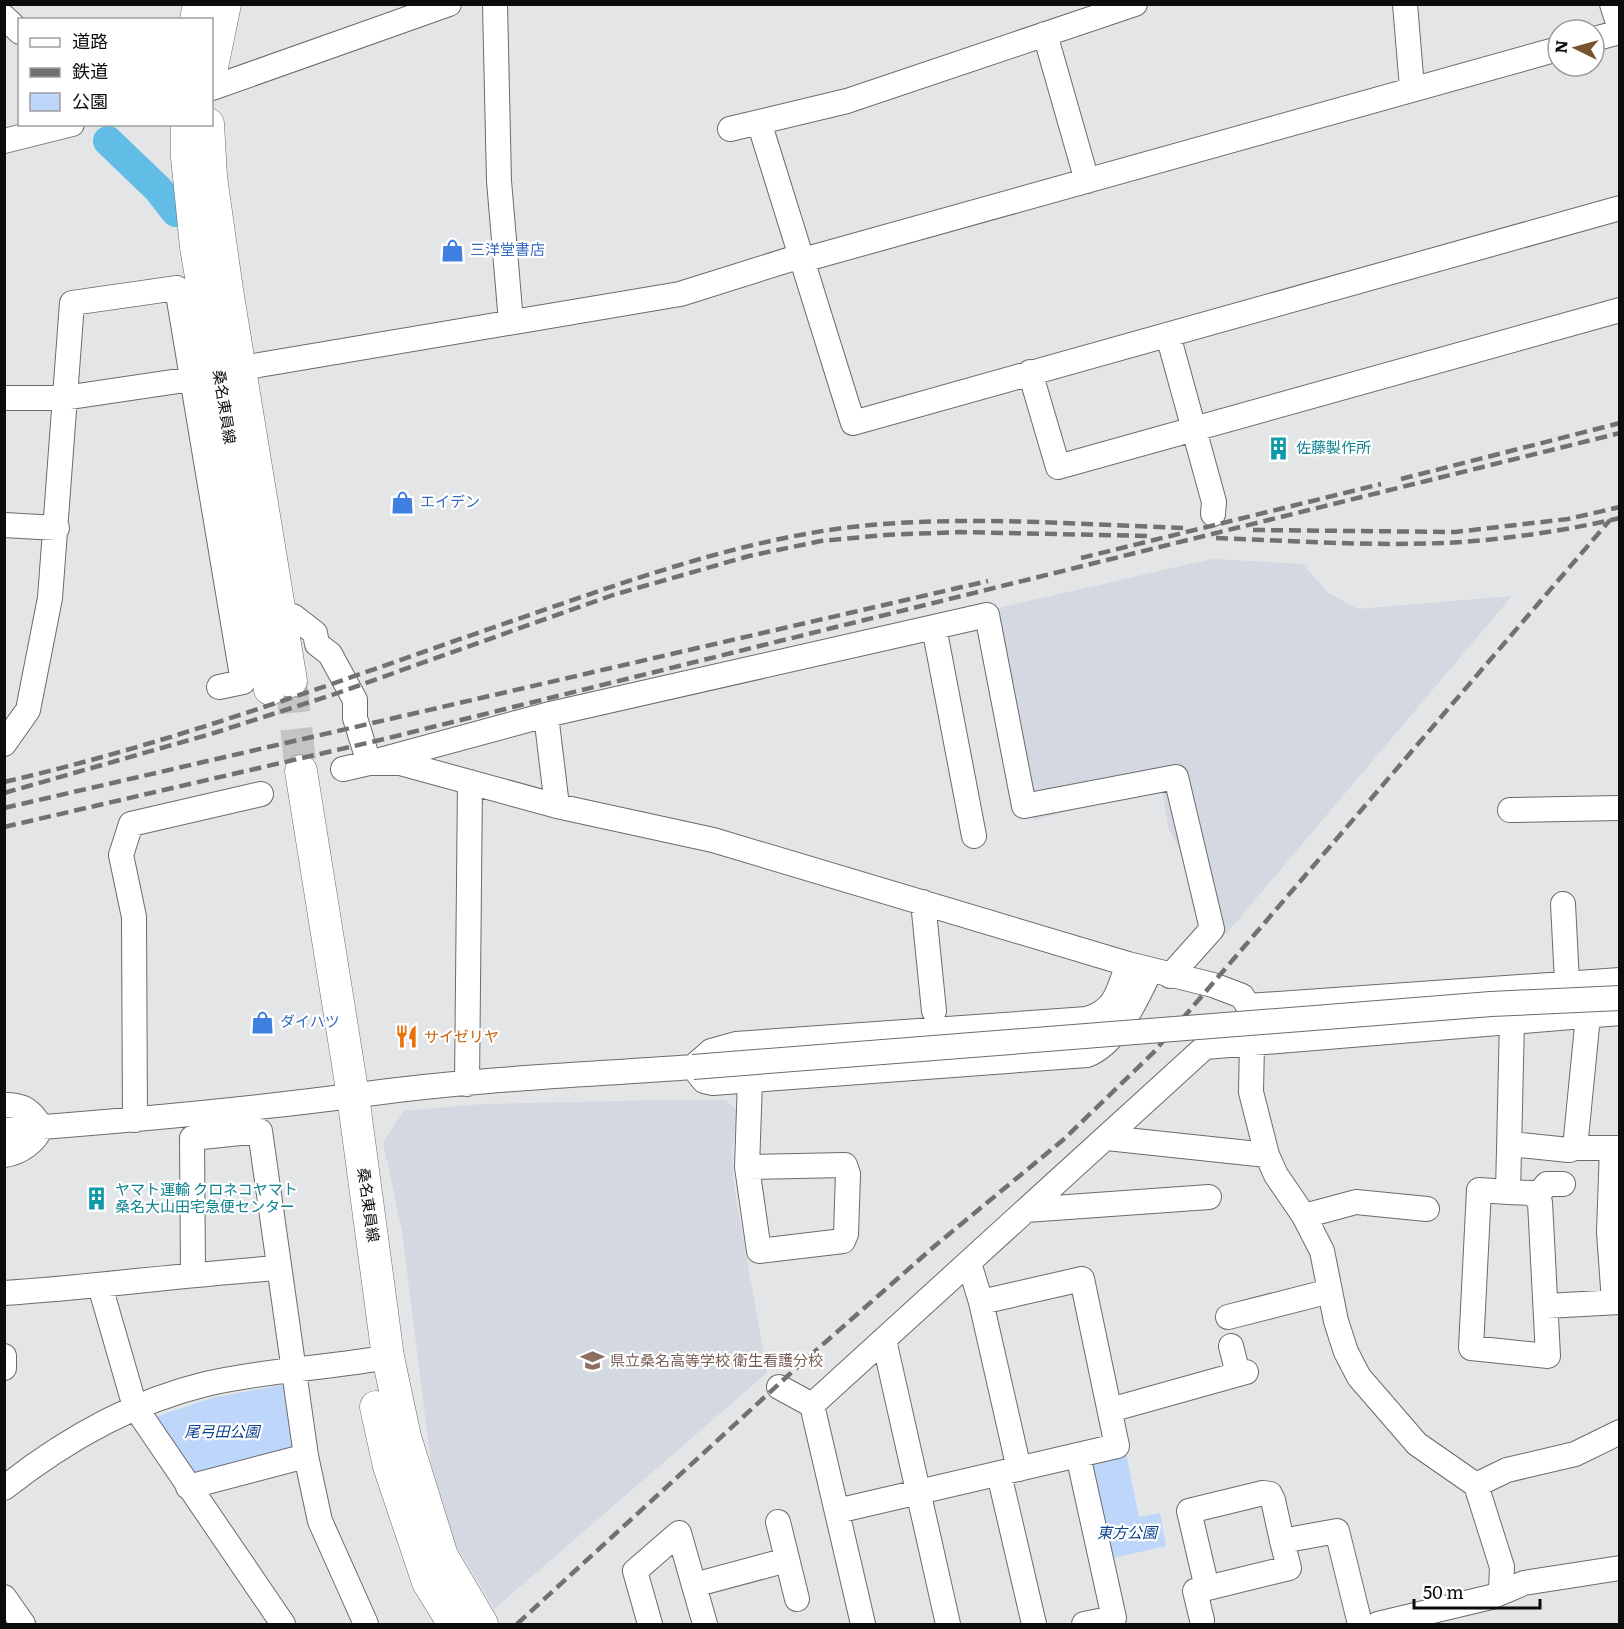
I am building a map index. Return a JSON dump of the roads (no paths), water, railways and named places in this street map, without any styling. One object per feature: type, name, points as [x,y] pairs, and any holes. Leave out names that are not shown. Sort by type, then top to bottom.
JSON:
[{"type":"main road","points":[[213,62],[225,4]]},
{"type":"main road","name":"桑名東員線","points":[[187,126],[187,157],[196,247],[217,374],[280,685]]},
{"type":"main road","name":"桑名東員線","points":[[208,126],[211,177],[226,290],[217,374]]},
{"type":"main road","name":"桑名東員線","points":[[292,772],[343,1097],[389,1466],[428,1582],[454,1624]]},
{"type":"main road","name":"桑名東員線","points":[[377,1359],[405,1437],[442,1556],[482,1624]]},
{"type":"street","points":[[213,88],[449,4]]},
{"type":"street","points":[[495,4],[499,182],[511,322]]},
{"type":"street","points":[[730,129],[847,101],[1135,4]]},
{"type":"street","points":[[1405,4],[1412,88]]},
{"type":"street","points":[[1612,4],[1620,31]]},
{"type":"street","points":[[4,17],[18,30]]},
{"type":"street","points":[[1045,34],[1087,181]]},
{"type":"street","points":[[4,398],[64,398],[217,374],[680,294],[802,258],[1546,52]]},
{"type":"street","points":[[759,122],[852,423],[1620,208]]},
{"type":"street","points":[[4,141],[64,126]]},
{"type":"street","points":[[4,744],[28,710],[50,598],[72,303],[177,288],[217,374],[243,682],[219,687]]},
{"type":"street","points":[[1030,372],[1058,467],[1194,427],[1620,310]]},
{"type":"street","points":[[1168,335],[1214,502],[1213,514]]},
{"type":"street","points":[[4,525],[57,528]]},
{"type":"street","points":[[343,769],[546,715],[987,615],[1024,806],[1176,777],[1212,929],[1149,970],[1116,997],[1102,1014],[1088,1019],[736,1044],[711,1051],[693,1067]]},
{"type":"street","points":[[293,616],[315,633],[317,644],[330,654],[355,700],[355,718],[369,763]]},
{"type":"street","points":[[934,627],[974,836]]},
{"type":"street","points":[[546,715],[557,806]]},
{"type":"street","points":[[369,763],[400,763],[557,806],[713,840],[1149,970],[1213,985],[1242,996],[1248,1006],[1252,1043],[1251,1092],[1268,1155],[1276,1175],[1304,1216],[1322,1251],[1346,1352],[1359,1377],[1417,1444],[1476,1485],[1502,1568],[1501,1592]]},
{"type":"street","points":[[467,1084],[470,782]]},
{"type":"street","points":[[135,1120],[134,917],[121,855],[130,824],[261,794]]},
{"type":"street","points":[[1510,810],[1620,808]]},
{"type":"street","points":[[922,902],[934,1011]]},
{"type":"street","points":[[1563,904],[1567,982]]},
{"type":"street","points":[[693,1067],[704,1081],[713,1083],[1087,1055],[1096,1052],[1129,1015],[1149,970]]},
{"type":"street","points":[[1248,1006],[1620,980]]},
{"type":"street","points":[[4,1130],[135,1120],[467,1084],[1491,1004],[1620,998]]},
{"type":"street","points":[[812,1405],[1205,1047],[1512,1020],[1620,1013]]},
{"type":"street","points":[[1575,1148],[1588,1016]]},
{"type":"street","points":[[1508,1192],[1511,1144],[1512,1020]]},
{"type":"street","points":[[747,1167],[844,1165],[848,1174],[846,1234],[843,1240],[759,1251],[747,1167],[750,1080]]},
{"type":"street","points":[[4,1105],[15,1104],[33,1112],[41,1127],[38,1136],[25,1147],[4,1155]]},
{"type":"street","points":[[193,1274],[192,1138],[260,1131],[306,1456],[320,1521],[366,1624]]},
{"type":"street","points":[[1107,1138],[1268,1155]]},
{"type":"street","points":[[1511,1144],[1569,1150],[1616,1148],[1609,1232],[1617,1302],[1546,1306]]},
{"type":"street","points":[[1536,1197],[1547,1184],[1563,1184]]},
{"type":"street","points":[[1479,1190],[1508,1192],[1532,1194],[1540,1202],[1548,1356],[1471,1348],[1479,1190]]},
{"type":"street","points":[[1026,1210],[1209,1197]]},
{"type":"street","points":[[1304,1216],[1356,1202],[1427,1209]]},
{"type":"street","points":[[969,1263],[981,1302],[1034,1624]]},
{"type":"street","points":[[4,1293],[100,1286],[193,1274],[279,1268]]},
{"type":"street","points":[[837,1511],[1117,1446],[1082,1279],[981,1302]]},
{"type":"street","points":[[100,1286],[135,1407],[273,1621]]},
{"type":"street","points":[[1228,1317],[1330,1291]]},
{"type":"street","points":[[884,1340],[948,1624]]},
{"type":"street","points":[[1110,1410],[1242,1373],[1231,1346]]},
{"type":"street","points":[[4,1356],[4,1368]]},
{"type":"street","points":[[4,1488],[51,1451],[135,1407],[207,1384],[294,1369],[377,1359]]},
{"type":"street","points":[[779,1387],[812,1405],[862,1624]]},
{"type":"street","points":[[1476,1485],[1507,1470],[1575,1454],[1620,1432]]},
{"type":"street","points":[[1078,1455],[1115,1621],[1084,1624]]},
{"type":"street","points":[[188,1487],[306,1456]]},
{"type":"street","points":[[1202,1620],[1195,1591],[1288,1569],[1270,1494],[1263,1492],[1189,1511],[1207,1588]]},
{"type":"street","points":[[778,1522],[797,1599]]},
{"type":"street","points":[[1282,1541],[1345,1529],[1360,1624]]},
{"type":"street","points":[[650,1624],[635,1571],[680,1533],[705,1624]]},
{"type":"street","points":[[694,1585],[787,1560]]},
{"type":"street","points":[[1378,1624],[1445,1617],[1524,1583],[1620,1568]]},
{"type":"street","points":[[4,1597],[23,1624]]},
{"type":"waterway","points":[[108,141],[158,189],[176,212]]},
{"type":"tunnel","points":[[291,681],[301,771]]},
{"type":"railway","points":[[1401,479],[1620,423]]},
{"type":"railway","points":[[4,827],[380,740],[1620,433]]},
{"type":"railway","points":[[1081,558],[1381,484]]},
{"type":"railway","points":[[1253,530],[1455,532],[1568,519],[1620,507]]},
{"type":"railway","points":[[1216,538],[1370,544],[1462,542],[1541,533],[1620,518]]},
{"type":"railway","points":[[517,1624],[804,1361],[937,1244],[1063,1140],[1153,1053],[1610,520]]},
{"type":"railway","points":[[4,782],[197,729],[623,583],[697,560],[773,541],[855,527],[949,521],[1045,522],[1184,528]]},
{"type":"railway","points":[[4,793],[214,733],[332,695],[613,595],[749,556],[821,541],[885,535],[959,532],[1150,536]]},
{"type":"railway","points":[[4,808],[988,581]]},
{"type":"place","name":"三洋堂書店","points":[[452,250]]},
{"type":"place","name":"佐藤製作所","points":[[1278,448]]},
{"type":"place","name":"エイデン","points":[[402,502]]},
{"type":"place","name":"ダイハツ","points":[[262,1022]]},
{"type":"place","name":"サイゼリヤ","points":[[406,1037]]},
{"type":"place","name":"ヤマト運輸 クロネコヤマト 桑名大山田宅急便センター","points":[[97,1199]]},
{"type":"place","name":"県立桑名高等学校 衛生看護分校","points":[[592,1361]]},
{"type":"park label","name":"尾弓田公園","points":[[222,1432]]},
{"type":"park label","name":"東方公園","points":[[1127,1533]]}]
